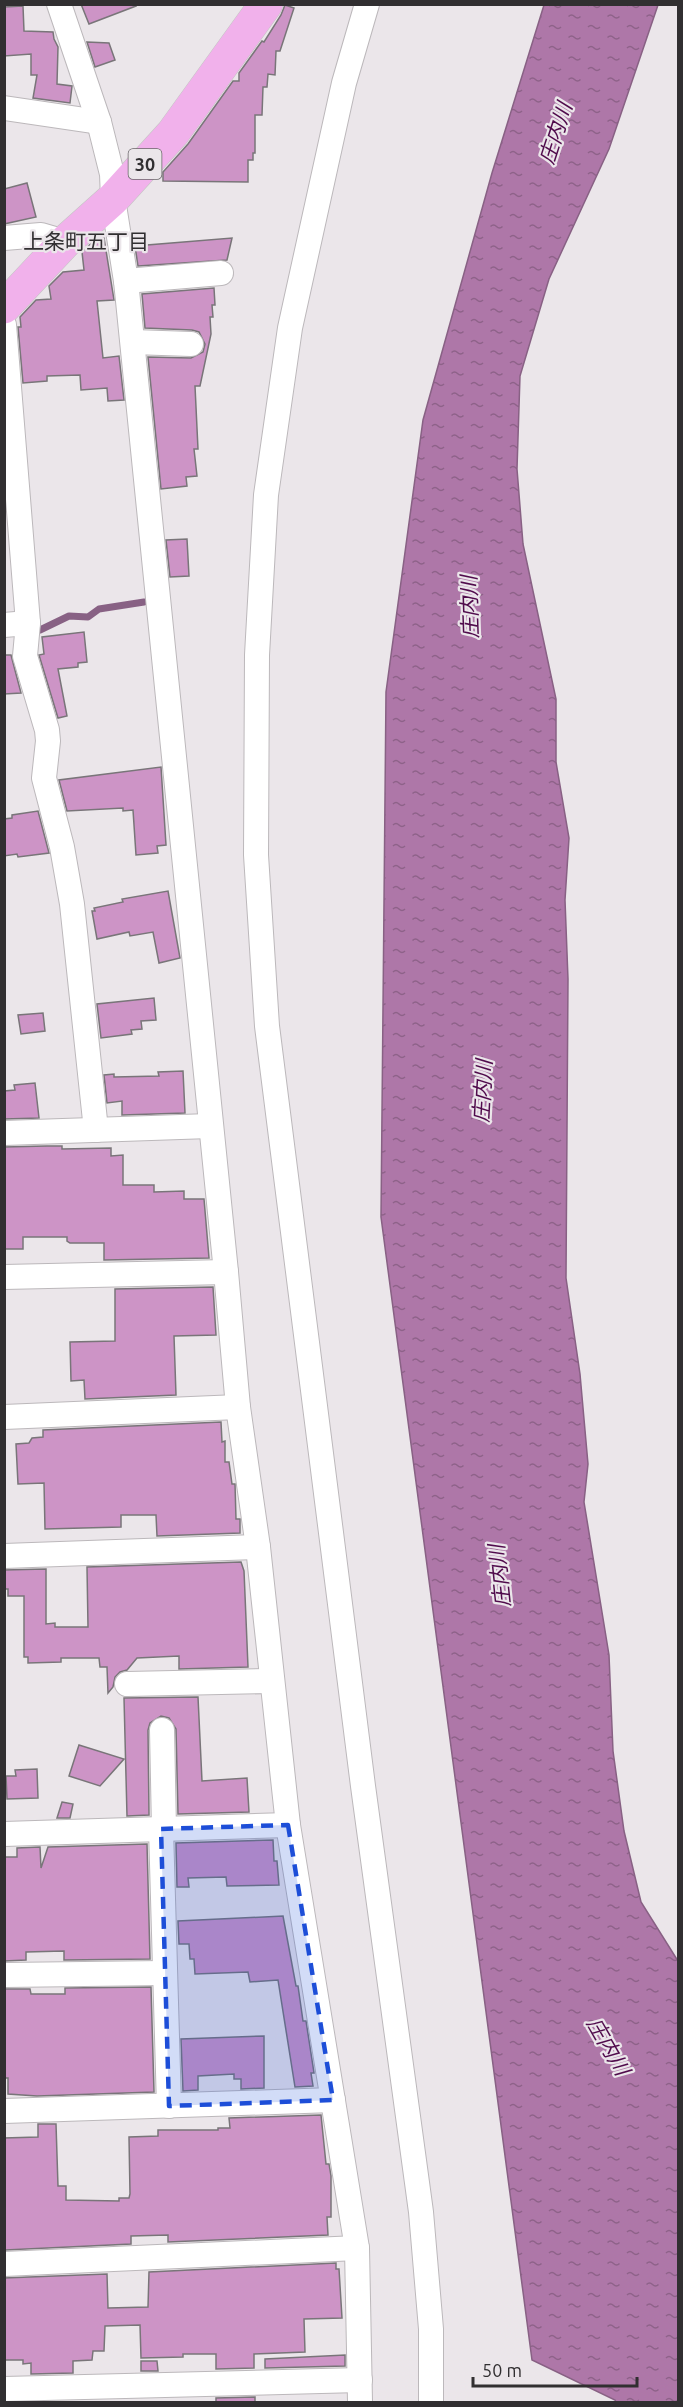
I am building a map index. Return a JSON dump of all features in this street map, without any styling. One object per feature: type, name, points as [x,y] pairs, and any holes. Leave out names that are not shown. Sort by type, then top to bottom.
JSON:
[{"type":"main road","name":"30","points":[[4,307],[65,242],[113,199],[173,132],[266,4]]},
{"type":"street","points":[[4,2389],[105,2394],[360,2391],[357,2248],[288,1825],[258,1546],[238,1407],[126,280],[113,199],[112,174],[99,122],[59,4]]},
{"type":"street","points":[[368,4],[344,83],[290,328],[266,495],[257,655],[256,855],[268,1037],[363,1786],[421,2212],[431,2329],[431,2403]]},
{"type":"street","points":[[4,108],[99,122]]},
{"type":"street","points":[[4,238],[41,236],[65,242]]},
{"type":"street","points":[[126,280],[221,273]]},
{"type":"street","points":[[4,325],[16,624],[47,730],[44,778],[62,847],[72,904],[96,1130]]},
{"type":"street","points":[[133,342],[191,344]]},
{"type":"street","points":[[4,1132],[210,1126]]},
{"type":"street","points":[[4,1277],[226,1272]]},
{"type":"street","points":[[4,1417],[238,1407]]},
{"type":"street","points":[[4,1556],[258,1546]]},
{"type":"street","points":[[127,1684],[272,1681]]},
{"type":"street","points":[[162,1730],[164,1972],[169,2106]]},
{"type":"street","points":[[4,1834],[288,1825]]},
{"type":"street","points":[[4,1975],[164,1972]]},
{"type":"street","points":[[4,2111],[333,2100]]},
{"type":"street","points":[[4,2264],[357,2248]]},
{"type":"highlighted area","points":[[288,1825],[333,2100],[169,2106],[161,1829]]},
{"type":"water","name":"庄内川","points":[[544,5],[658,5],[609,149],[549,279],[520,376],[517,469],[523,544],[556,699],[556,762],[569,838],[565,900],[568,979],[566,1278],[580,1374],[588,1464],[584,1502],[609,1655],[613,1751],[624,1831],[641,1902],[678,1961],[678,2402],[616,2402],[532,2360],[381,1217],[386,692],[423,420],[492,173]]},
{"type":"building","points":[[81,4],[135,4],[136,6],[89,24]]},
{"type":"building","points":[[285,5],[294,8],[280,51],[276,51],[275,75],[268,74],[267,87],[263,87],[262,115],[255,115],[255,153],[253,153],[253,160],[248,160],[248,182],[163,181],[163,172],[188,144],[233,81],[239,81],[239,73],[262,41],[264,42]]},
{"type":"building","points":[[23,6],[24,31],[53,32],[58,47],[57,84],[72,86],[70,103],[33,98],[37,75],[31,75],[31,54],[4,56],[4,7]]},
{"type":"building","points":[[87,42],[109,43],[115,60],[95,67]]},
{"type":"building","points":[[27,183],[36,217],[4,224],[4,189]]},
{"type":"building","points":[[104,238],[114,300],[97,301],[103,358],[119,356],[124,400],[108,401],[107,388],[81,390],[80,375],[47,376],[47,381],[23,383],[18,327],[21,327],[20,317],[36,300],[51,299],[49,286],[63,272],[84,270],[82,252],[96,239]]},
{"type":"building","points":[[232,238],[227,260],[138,266],[135,246]]},
{"type":"building","points":[[214,288],[215,305],[212,305],[213,317],[210,317],[211,334],[200,386],[195,386],[198,449],[194,449],[197,476],[186,477],[187,486],[161,489],[148,357],[191,358],[203,352],[205,344],[199,332],[192,330],[145,328],[142,294]]},
{"type":"building","points":[[187,539],[189,576],[170,577],[166,540]]},
{"type":"building","points":[[84,632],[87,662],[78,663],[78,667],[58,669],[67,716],[58,718],[39,655],[44,654],[42,637]]},
{"type":"building","points":[[4,655],[11,655],[21,693],[4,694]]},
{"type":"building","points":[[161,767],[166,845],[157,846],[158,853],[136,855],[133,810],[123,811],[123,808],[67,811],[59,780]]},
{"type":"building","points":[[38,811],[49,853],[18,857],[17,854],[4,856],[4,819],[12,818],[12,815]]},
{"type":"building","points":[[168,891],[180,958],[159,963],[153,932],[130,936],[129,932],[97,939],[92,911],[95,911],[94,908],[123,902],[122,899]]},
{"type":"building","points":[[154,998],[156,1020],[141,1021],[142,1029],[131,1030],[132,1034],[101,1038],[97,1004]]},
{"type":"building","points":[[43,1013],[45,1031],[21,1034],[18,1015]]},
{"type":"building","points":[[183,1071],[185,1113],[122,1115],[122,1101],[107,1103],[104,1075],[114,1074],[114,1077],[159,1076],[158,1072]]},
{"type":"building","points":[[35,1083],[39,1118],[4,1119],[4,1091],[15,1090],[14,1085]]},
{"type":"building","points":[[62,1146],[62,1149],[111,1148],[111,1156],[123,1155],[123,1185],[154,1185],[154,1192],[184,1191],[184,1199],[204,1199],[209,1258],[104,1260],[104,1243],[70,1243],[67,1237],[23,1237],[23,1249],[5,1249],[4,1147]]},
{"type":"building","points":[[213,1287],[216,1335],[174,1336],[176,1395],[85,1399],[84,1380],[71,1381],[70,1342],[115,1341],[115,1289]]},
{"type":"building","points":[[221,1422],[222,1442],[225,1441],[225,1462],[229,1462],[232,1484],[235,1484],[236,1519],[240,1519],[240,1533],[157,1536],[156,1515],[121,1515],[121,1527],[45,1529],[44,1483],[18,1484],[16,1444],[29,1443],[32,1438],[43,1437],[43,1430]]},
{"type":"building","points":[[241,1562],[244,1571],[248,1667],[179,1669],[179,1656],[137,1658],[127,1670],[115,1677],[113,1687],[108,1693],[107,1667],[100,1667],[99,1658],[61,1658],[61,1662],[28,1663],[28,1657],[24,1657],[24,1596],[8,1596],[8,1589],[4,1589],[4,1570],[46,1569],[46,1624],[55,1623],[55,1627],[88,1627],[87,1567]]},
{"type":"building","points":[[198,1697],[202,1781],[247,1778],[249,1812],[178,1814],[176,1729],[169,1718],[161,1716],[150,1723],[148,1730],[149,1815],[127,1816],[124,1698]]},
{"type":"building","points":[[79,1745],[124,1759],[100,1786],[69,1776]]},
{"type":"building","points":[[37,1769],[38,1798],[7,1799],[6,1776],[16,1776],[15,1770]]},
{"type":"building","points":[[62,1802],[73,1804],[70,1818],[57,1818]]},
{"type":"building","points":[[273,1840],[279,1885],[227,1886],[226,1877],[188,1878],[189,1887],[177,1887],[176,1843]]},
{"type":"building","points":[[147,1844],[150,1959],[64,1960],[64,1951],[26,1952],[26,1960],[4,1961],[5,1857],[17,1857],[17,1848],[40,1847],[41,1868],[48,1847]]},
{"type":"building","points":[[283,1916],[303,2021],[306,2021],[314,2073],[311,2073],[313,2086],[295,2087],[278,1980],[250,1982],[248,1972],[195,1974],[194,1959],[190,1959],[189,1944],[179,1944],[178,1921]]},
{"type":"building","points":[[151,1987],[154,2092],[37,2096],[8,2094],[8,2078],[4,2078],[4,1989],[30,1989],[31,1994],[65,1994],[65,1988]]},
{"type":"building","points":[[264,2036],[264,2088],[241,2089],[241,2079],[234,2079],[234,2074],[198,2076],[198,2090],[183,2091],[181,2039]]},
{"type":"building","points":[[321,2115],[326,2164],[329,2164],[331,2176],[331,2217],[327,2217],[328,2235],[168,2242],[168,2235],[131,2236],[131,2244],[5,2250],[4,2138],[38,2137],[38,2124],[56,2124],[58,2186],[66,2186],[66,2200],[119,2201],[119,2198],[129,2198],[130,2194],[129,2137],[158,2136],[158,2130],[230,2128],[229,2118]]},
{"type":"building","points":[[336,2263],[336,2269],[339,2269],[342,2318],[304,2319],[305,2352],[254,2354],[254,2368],[216,2369],[216,2354],[141,2358],[140,2325],[105,2326],[104,2351],[93,2351],[92,2360],[73,2361],[73,2373],[31,2374],[31,2363],[23,2364],[23,2360],[4,2360],[4,2278],[107,2274],[108,2308],[148,2307],[149,2272]]},
{"type":"building","points":[[345,2355],[345,2366],[265,2368],[265,2359]]},
{"type":"building","points":[[141,2361],[157,2361],[158,2371],[141,2371]]},
{"type":"building","points":[[255,2397],[255,2403],[216,2403],[216,2398]]},
{"type":"waterway","points":[[40,630],[69,616],[88,617],[99,609],[144,602]]},
{"type":"district","name":"上条町五丁目","points":[[86,241]]}]
